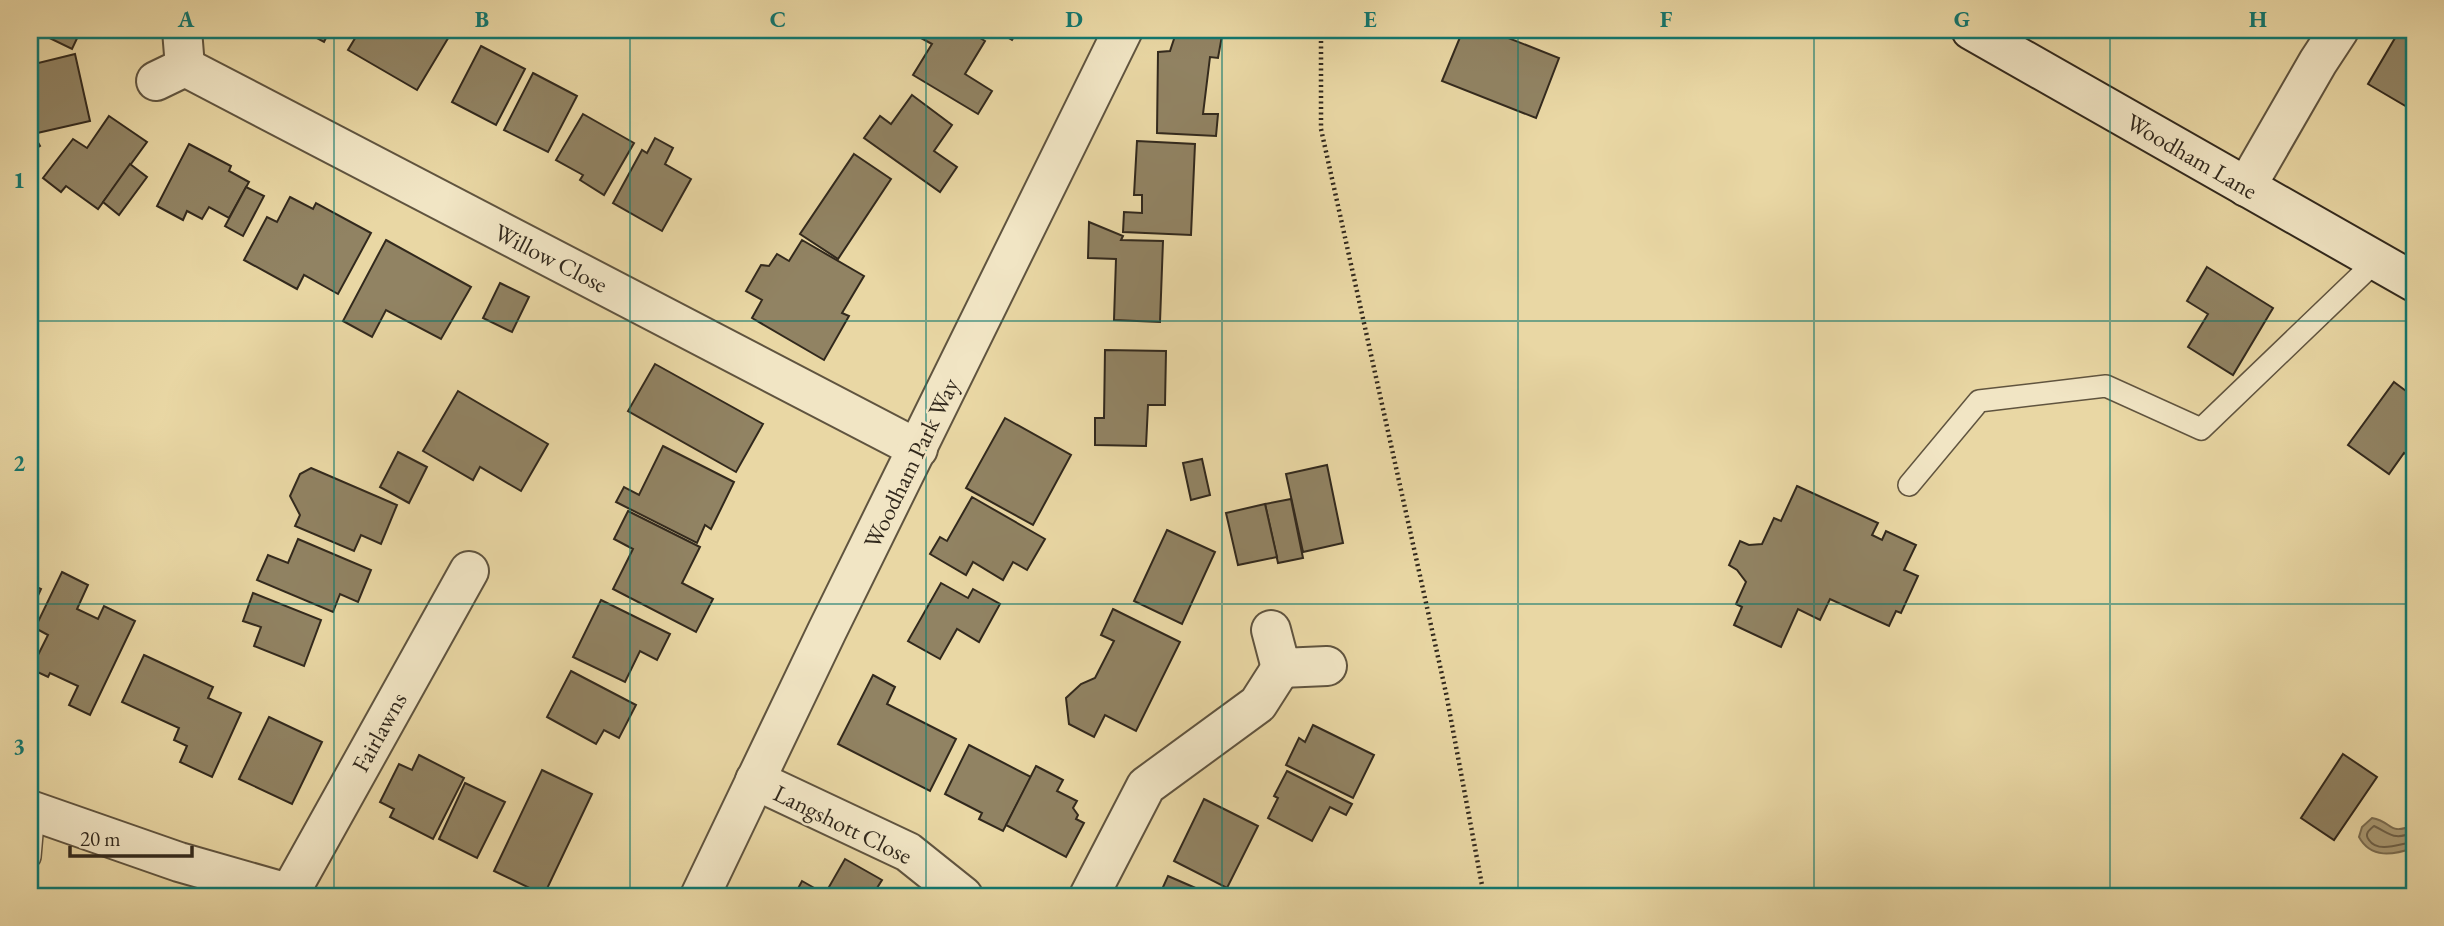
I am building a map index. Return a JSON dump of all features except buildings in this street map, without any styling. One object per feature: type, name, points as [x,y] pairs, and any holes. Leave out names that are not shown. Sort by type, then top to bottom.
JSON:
[{"type":"street","name":"Willow Close","points":[[182,30],[170,74],[918,449]]},
{"type":"street","name":"Woodham Park Way","points":[[699,896],[1123,30]]},
{"type":"street","name":"Woodham Lane","points":[[1971,30],[2414,282]]},
{"type":"street","points":[[2246,187],[2339,30]]},
{"type":"street","name":"Fairlawns","points":[[294,895],[469,571]]},
{"type":"street","points":[[1089,896],[1146,786],[1258,704],[1281,668],[1271,630]]},
{"type":"street","points":[[1281,668],[1327,666]]},
{"type":"street","name":"Langshott Close","points":[[755,780],[908,852],[963,896]]},
{"type":"street","points":[[32,810],[179,862],[294,895]]},
{"type":"lane","points":[[1909,485],[1979,401],[2106,386],[2201,429],[2377,260]]},
{"type":"lane","points":[[30,857],[32,810]]},
{"type":"path","points":[[1321,30],[1321,129],[1446,693],[1484,896]]},
{"type":"water","points":[[2372,818],[2395,829],[2414,825],[2414,848],[2391,853],[2370,849],[2359,837],[2362,827]]}]
